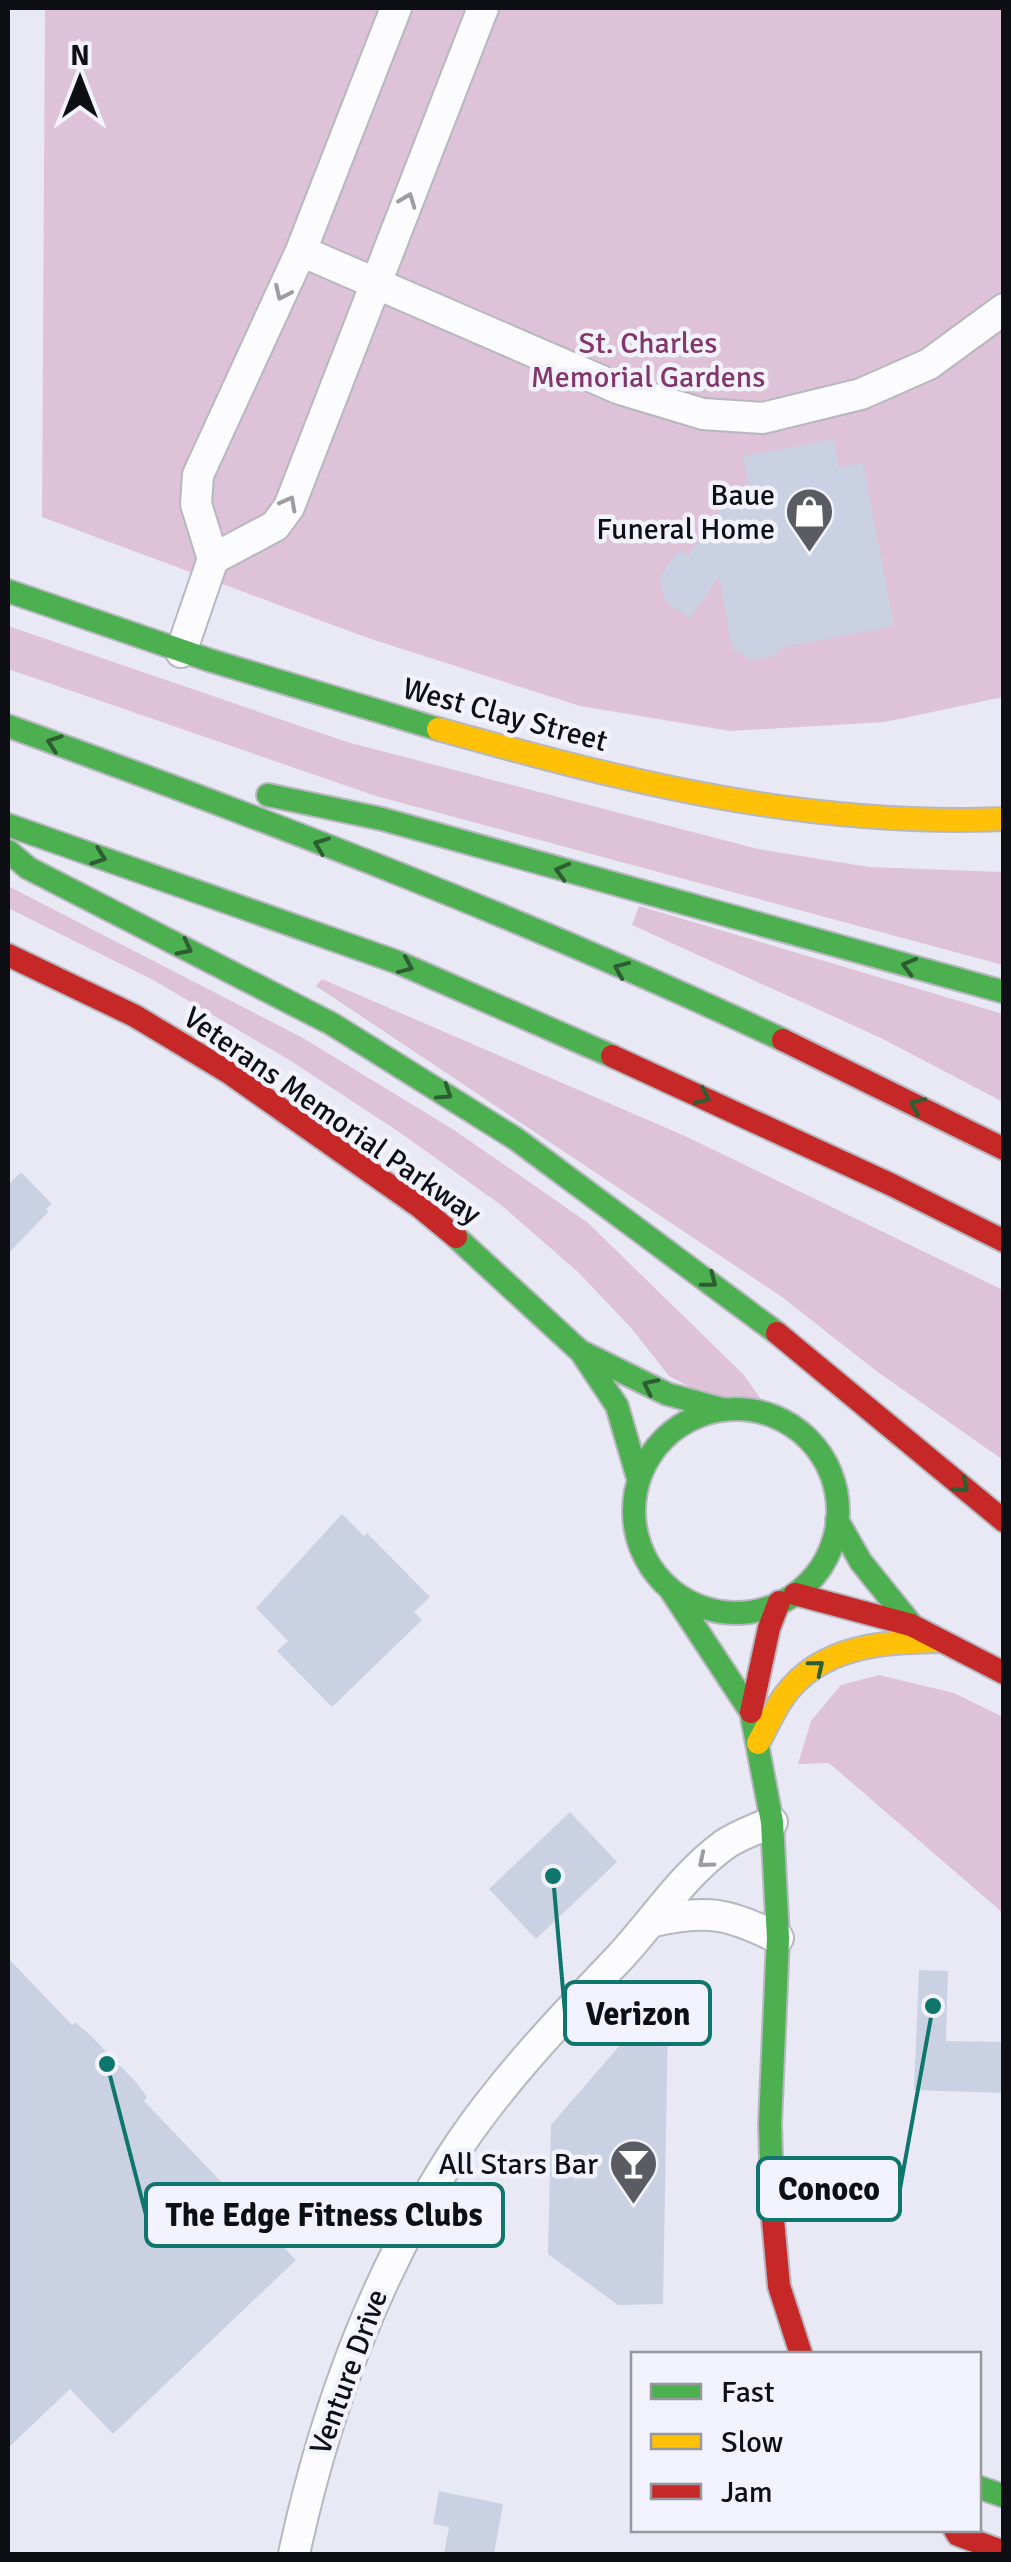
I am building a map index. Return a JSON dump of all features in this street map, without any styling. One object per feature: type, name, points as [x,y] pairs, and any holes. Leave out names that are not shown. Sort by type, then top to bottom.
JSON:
[{"type":"main road","name":"West Clay Street","points":[[8,590],[181,652],[423,726],[678,791],[849,818],[1004,819]]},
{"type":"main road","points":[[8,726],[410,879],[700,1002],[1004,1149]]},
{"type":"main road","points":[[101,759],[382,819],[1004,992]]},
{"type":"main road","points":[[8,824],[397,962],[664,1079],[1004,1242]]},
{"type":"main road","points":[[8,851],[28,868],[332,1024],[516,1139],[765,1322],[1004,1521]]},
{"type":"main road","name":"Veterans Memorial Parkway","points":[[8,955],[135,1016],[228,1072],[420,1207],[491,1266],[581,1352],[617,1406],[638,1478]]},
{"type":"main road","points":[[581,1352],[666,1394],[722,1408],[756,1410],[788,1422],[815,1444],[832,1474],[839,1507],[834,1540],[820,1571],[787,1598],[765,1609],[732,1613],[699,1606],[670,1590]]},
{"type":"main road","points":[[722,1408],[690,1419],[662,1440],[638,1478],[633,1500],[636,1533],[648,1564],[670,1590],[752,1712]]},
{"type":"main road","points":[[837,1520],[848,1547],[912,1625]]},
{"type":"main road","points":[[787,1598],[912,1625],[1004,1673]]},
{"type":"main road","points":[[787,1598],[768,1628],[752,1712],[772,1822],[778,1938],[770,2124],[772,2217],[779,2286],[800,2352]]},
{"type":"main road","points":[[758,1743],[790,1689],[832,1655],[876,1642],[941,1640]]},
{"type":"main road","points":[[956,2532],[1004,2552]]},
{"type":"street","points":[[181,652],[213,559],[196,504],[198,475],[301,252],[396,8]]},
{"type":"street","points":[[213,559],[275,526],[289,507],[483,8]]},
{"type":"street","points":[[301,252],[620,388],[703,414],[763,418],[861,394],[929,364],[1004,308]]},
{"type":"street","name":"Venture Drive","points":[[294,2554],[320,2442],[359,2331],[405,2233],[464,2139],[530,2054],[654,1921],[686,1877],[726,1843],[772,1822]]},
{"type":"street","points":[[654,1921],[691,1912],[720,1914],[778,1938]]},
{"type":"green space","name":"St. Charles Memorial Gardens","points":[[45,8],[1003,8],[1003,697],[885,722],[730,731],[580,706],[368,638],[42,517]]},
{"type":"green space","points":[[8,626],[347,742],[758,849],[869,867],[1003,872],[1003,965],[376,796],[8,669]]},
{"type":"green space","points":[[8,886],[303,1038],[454,1130],[587,1222],[743,1374],[773,1416],[711,1398],[669,1376],[632,1329],[579,1273],[501,1205],[291,1061],[155,981],[8,908]]},
{"type":"green space","points":[[639,906],[1003,1014],[1003,1102],[881,1038],[632,925]]},
{"type":"green space","points":[[322,979],[685,1136],[1003,1290],[1003,1460],[875,1370],[782,1297],[316,986]]},
{"type":"green space","points":[[879,1675],[954,1693],[1003,1717],[1003,1913],[829,1763],[798,1764],[811,1721],[841,1685]]},
{"type":"building","name":"Baue Funeral Home","points":[[834,439],[839,468],[863,463],[894,626],[780,648],[774,656],[751,660],[732,648],[719,577],[690,618],[665,601],[660,577],[679,550],[688,556],[724,503],[721,490],[748,485],[743,456]]},
{"type":"building","points":[[21,1172],[52,1204],[8,1254],[8,1185]]},
{"type":"building","points":[[342,1514],[364,1536],[367,1533],[430,1597],[414,1612],[422,1620],[332,1707],[277,1651],[288,1641],[256,1608]]},
{"type":"building","points":[[570,1812],[617,1862],[536,1939],[489,1889]]},
{"type":"building","points":[[8,1958],[72,2025],[75,2022],[90,2035],[136,2082],[147,2097],[144,2101],[296,2260],[113,2434],[70,2389],[8,2448]]},
{"type":"building","points":[[919,1970],[948,1971],[946,2041],[1004,2042],[1004,2093],[914,2090]]},
{"type":"building","points":[[653,2007],[668,2021],[663,2304],[618,2305],[548,2254],[551,2125]]},
{"type":"building","points":[[439,2491],[503,2504],[494,2554],[444,2554],[449,2527],[433,2524]]},
{"type":"traffic: fast","points":[[8,591],[209,660],[438,729]]},
{"type":"traffic: fast","points":[[8,726],[399,874],[592,954],[783,1040]]},
{"type":"traffic: fast","points":[[268,795],[382,819],[1004,992]]},
{"type":"traffic: fast","points":[[8,825],[397,962],[612,1056]]},
{"type":"traffic: fast","points":[[8,851],[28,868],[332,1024],[516,1139],[777,1333]]},
{"type":"traffic: fast","points":[[456,1237],[581,1352],[617,1406],[638,1478]]},
{"type":"traffic: fast","points":[[582,1352],[667,1394],[722,1409]]},
{"type":"traffic: fast","points":[[736,1409],[775,1417],[808,1439],[830,1472],[838,1511],[830,1550],[808,1583],[775,1605],[736,1613],[697,1605],[664,1583],[642,1550],[634,1511],[642,1472],[664,1439],[697,1417],[736,1409]]},
{"type":"traffic: fast","points":[[837,1520],[861,1562],[911,1624]]},
{"type":"traffic: fast","points":[[670,1589],[751,1712],[772,1822],[778,1938],[770,2124],[773,2220]]},
{"type":"traffic: fast","points":[[981,2488],[1004,2496]]},
{"type":"traffic: slow","points":[[438,729],[578,767],[717,797],[858,816],[1004,819]]},
{"type":"traffic: slow","points":[[758,1743],[785,1695],[817,1666],[836,1656],[876,1645],[941,1641]]},
{"type":"traffic: jam","points":[[8,955],[135,1016],[228,1072],[420,1207],[456,1237]]},
{"type":"traffic: jam","points":[[783,1040],[1004,1149]]},
{"type":"traffic: jam","points":[[612,1056],[1004,1241]]},
{"type":"traffic: jam","points":[[777,1333],[1004,1521]]},
{"type":"traffic: jam","points":[[795,1594],[911,1625],[1004,1673]]},
{"type":"traffic: jam","points":[[751,1712],[769,1628],[779,1602]]},
{"type":"traffic: jam","points":[[773,2220],[779,2286],[800,2352]]},
{"type":"traffic: jam","points":[[956,2532],[1004,2552]]},
{"type":"place","name":"Baue Funeral Home","points":[[810,554]]},
{"type":"place","name":"Verizon","points":[[553,1876]]},
{"type":"place","name":"Conoco","points":[[933,2006]]},
{"type":"place","name":"The Edge Fitness Clubs","points":[[107,2064]]},
{"type":"place","name":"All Stars Bar","points":[[633,2206]]}]
